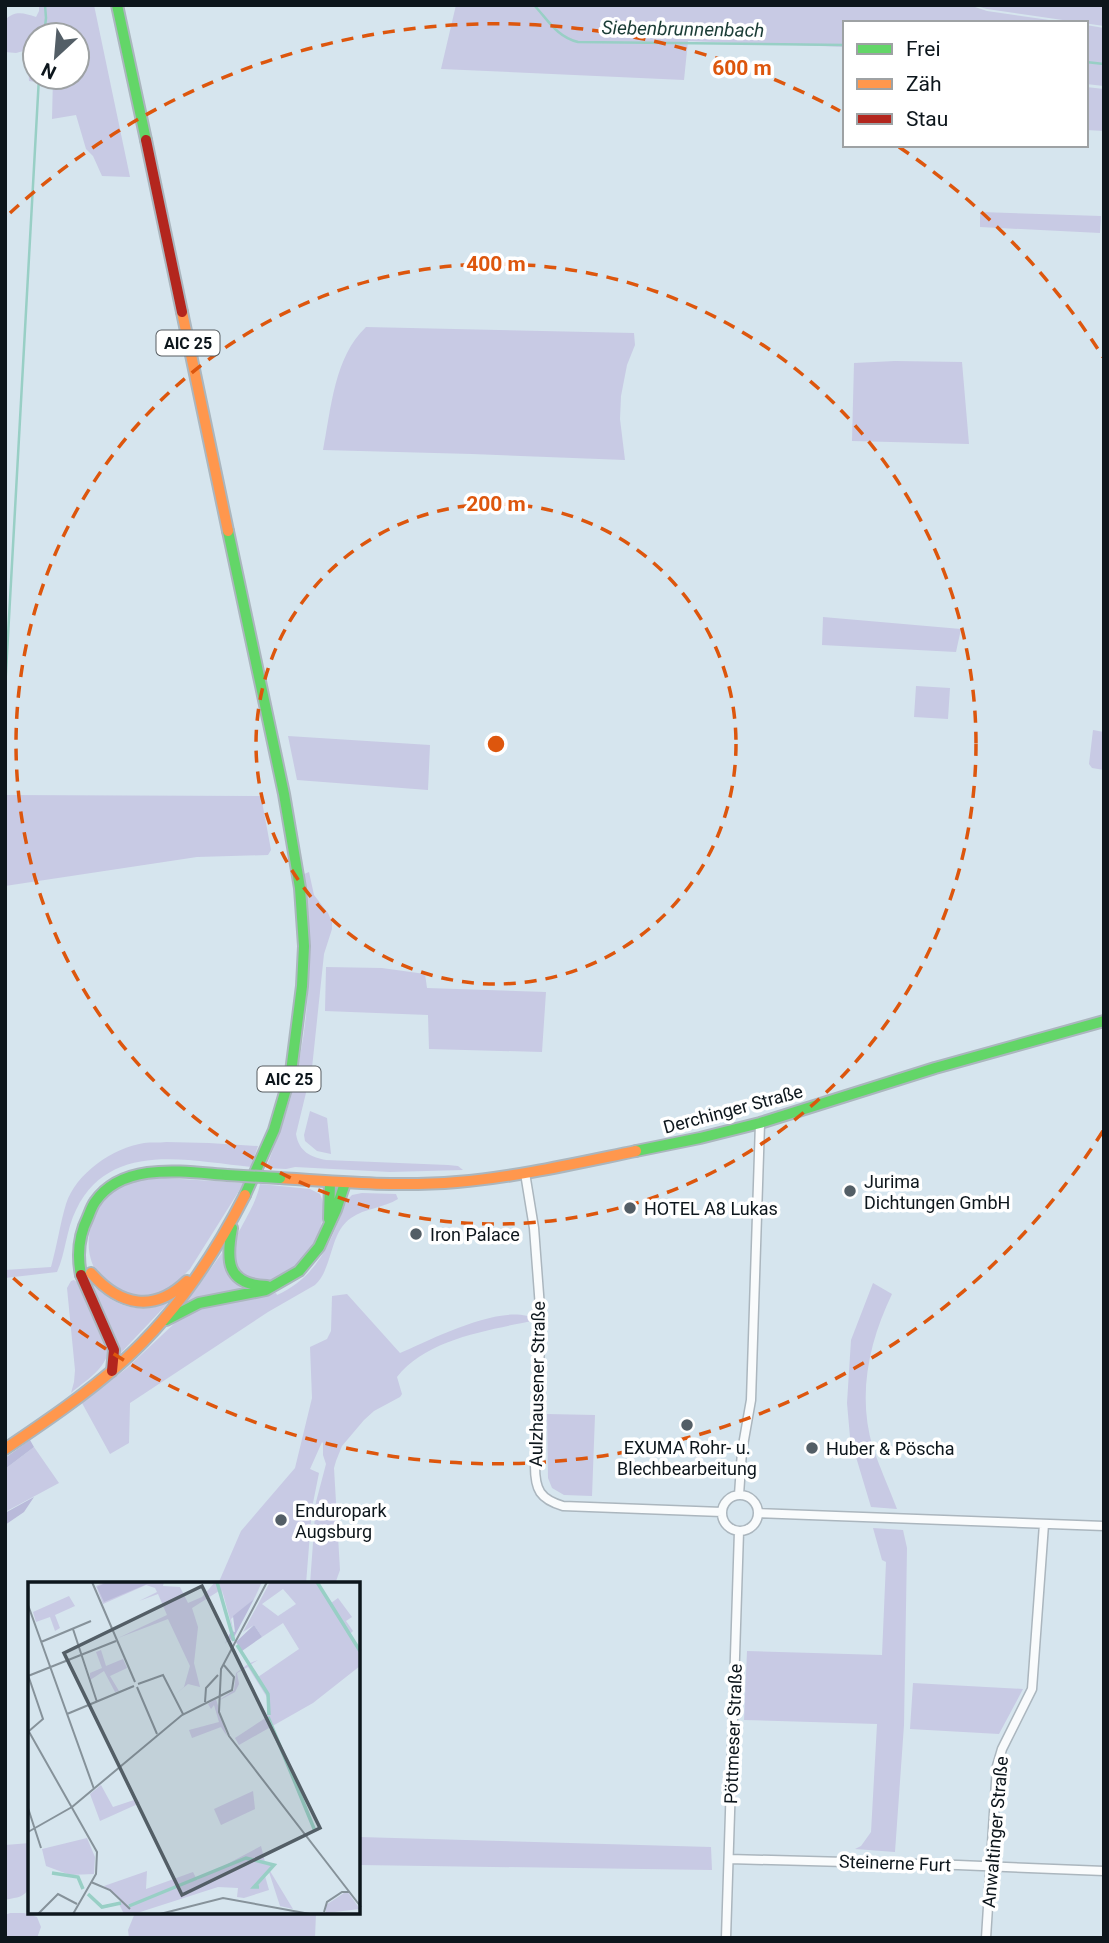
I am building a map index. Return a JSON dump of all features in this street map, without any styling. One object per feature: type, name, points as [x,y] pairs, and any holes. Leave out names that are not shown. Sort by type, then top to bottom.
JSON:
[{"type":"main road","name":"AIC 25","points":[[5,1449],[112,1371],[163,1321],[233,1222],[268,1148],[291,1070],[300,1004],[304,947],[300,883],[284,794],[117,5]]},
{"type":"main road","name":"Derchinger Straße","points":[[86,1274],[80,1241],[86,1217],[103,1192],[124,1179],[144,1173],[227,1175],[363,1184],[443,1183],[525,1173],[700,1138],[1104,1021]]},
{"type":"main road","points":[[328,1226],[330,1182]]},
{"type":"main road","points":[[163,1321],[199,1303],[257,1293],[299,1271],[310,1260],[328,1226],[345,1183]]},
{"type":"main road","points":[[233,1222],[228,1254],[232,1269],[249,1284],[259,1287],[274,1286]]},
{"type":"main road","points":[[86,1274],[114,1295],[150,1302],[169,1295],[199,1272]]},
{"type":"main road","points":[[86,1274],[114,1350],[112,1371]]},
{"type":"street","points":[[739,1495],[742,1451],[751,1400],[760,1122]]},
{"type":"street","name":"Aulzhausener Straße","points":[[525,1173],[534,1228],[541,1321],[535,1466],[538,1489],[547,1500],[563,1506],[722,1512]]},
{"type":"street","points":[[739,1495],[753,1500],[758,1513],[754,1524],[739,1531],[729,1527],[722,1512],[729,1498],[739,1495]]},
{"type":"street","points":[[758,1513],[1104,1526]]},
{"type":"street","name":"Anwaltinger Straße","points":[[986,1938],[997,1766],[1002,1749],[1032,1689],[1044,1524]]},
{"type":"street","name":"Pöttmeser Straße","points":[[726,1938],[739,1531]]},
{"type":"street","name":"Steinerne Furt","points":[[729,1859],[1104,1871]]},
{"type":"shaded area","points":[[39,5],[94,5],[130,177],[102,176],[93,156],[86,149],[76,115],[52,119],[53,91],[91,91],[91,21],[21,21],[21,52],[5,52],[5,20],[16,14],[36,17]]},
{"type":"shaded area","points":[[456,5],[969,5],[987,11],[1056,21],[843,21],[843,47],[688,41],[684,80],[441,69]]},
{"type":"shaded area","points":[[973,5],[1104,5],[1104,26],[1088,24],[1088,21],[1070,21]]},
{"type":"shaded area","points":[[1088,25],[1104,28],[1104,86],[1088,84]]},
{"type":"shaded area","points":[[1088,87],[1104,89],[1104,131],[1088,130]]},
{"type":"shaded area","points":[[980,212],[1101,216],[1100,233],[980,227]]},
{"type":"shaded area","points":[[366,327],[634,333],[635,345],[627,365],[621,396],[620,419],[625,460],[323,450],[340,369],[355,339]]},
{"type":"shaded area","points":[[962,362],[969,444],[852,441],[854,363]]},
{"type":"shaded area","points":[[823,617],[961,629],[956,652],[822,645]]},
{"type":"shaded area","points":[[916,686],[950,688],[948,719],[914,717]]},
{"type":"shaded area","points":[[1093,730],[1104,732],[1104,770],[1092,768],[1089,764]]},
{"type":"shaded area","points":[[288,736],[430,745],[428,790],[297,780]]},
{"type":"shaded area","points":[[5,795],[261,796],[271,850],[268,855],[197,857],[5,886]]},
{"type":"shaded area","points":[[309,872],[314,895],[328,913],[332,929],[324,954],[312,1068],[296,1134],[300,1145],[311,1155],[326,1160],[448,1165],[458,1166],[463,1170],[390,1172],[266,1168],[291,1097],[302,1042],[309,958],[304,874]]},
{"type":"shaded area","points":[[326,967],[382,968],[425,974],[427,988],[546,992],[542,1052],[429,1049],[428,1015],[325,1011]]},
{"type":"shaded area","points":[[310,1111],[327,1118],[331,1154],[317,1151],[305,1141]]},
{"type":"shaded area","points":[[144,1143],[258,1146],[251,1167],[202,1161],[153,1160],[130,1164],[109,1173],[91,1188],[76,1210],[57,1272],[5,1278],[5,1270],[51,1267],[66,1204],[87,1172],[120,1150]]},
{"type":"shaded area","points":[[165,1178],[244,1183],[190,1269],[173,1285],[148,1295],[134,1295],[115,1289],[101,1278],[92,1263],[90,1229],[97,1212],[108,1197],[123,1186],[138,1181]]},
{"type":"shaded area","points":[[260,1184],[310,1189],[320,1194],[323,1207],[317,1238],[308,1252],[284,1275],[270,1281],[249,1278],[237,1267],[233,1256],[235,1239],[253,1205]]},
{"type":"shaded area","points":[[396,1194],[398,1199],[356,1215],[344,1225],[325,1270],[315,1285],[268,1312],[130,1403],[129,1443],[110,1454],[82,1403],[127,1368],[178,1320],[197,1308],[276,1293],[277,1295],[303,1278],[329,1243],[347,1200],[352,1195]]},
{"type":"shaded area","points":[[222,1253],[230,1276],[251,1290],[209,1296],[184,1305]]},
{"type":"shaded area","points":[[74,1280],[79,1284],[109,1349],[99,1369],[71,1393],[75,1370],[67,1288]]},
{"type":"shaded area","points":[[89,1282],[108,1297],[130,1307],[169,1302],[117,1357]]},
{"type":"shaded area","points":[[873,1283],[892,1294],[877,1331],[868,1369],[868,1428],[897,1509],[871,1507],[850,1437],[847,1403],[851,1340]]},
{"type":"shaded area","points":[[347,1294],[400,1353],[488,1318],[523,1315],[536,1320],[480,1332],[442,1344],[425,1353],[397,1377],[402,1394],[400,1397],[374,1411],[342,1446],[334,1468],[340,1570],[336,1582],[310,1582],[316,1502],[326,1464],[322,1442],[310,1469],[319,1473],[312,1508],[306,1582],[219,1582],[241,1531],[295,1468],[312,1398],[310,1347],[327,1339],[331,1331],[332,1296]]},
{"type":"shaded area","points":[[547,1414],[595,1415],[592,1496],[564,1495],[552,1488],[548,1478]]},
{"type":"shaded area","points":[[30,1440],[34,1447],[5,1469],[5,1458]]},
{"type":"shaded area","points":[[34,1447],[59,1483],[5,1512],[5,1469]]},
{"type":"shaded area","points":[[34,1497],[24,1512],[5,1525],[5,1513]]},
{"type":"shaded area","points":[[873,1528],[903,1530],[907,1548],[904,1725],[895,1852],[855,1849],[861,1846],[871,1832],[877,1724],[744,1720],[747,1651],[882,1655],[886,1562],[882,1560]]},
{"type":"shaded area","points":[[913,1683],[1023,1689],[999,1734],[910,1729]]},
{"type":"shaded area","points":[[360,1837],[711,1847],[712,1870],[360,1865]]},
{"type":"shaded area","points":[[28,1843],[28,1889],[23,1895],[5,1900],[5,1845]]},
{"type":"shaded area","points":[[24,1913],[37,1917],[41,1927],[37,1938],[5,1938],[5,1915]]},
{"type":"shaded area","points":[[134,1915],[316,1915],[315,1938],[129,1938],[128,1930]]},
{"type":"waterway","points":[[45,5],[46,21]]},
{"type":"waterway","name":"Siebenbrunnenbach","points":[[534,5],[559,32],[578,42],[843,45]]},
{"type":"waterway","name":"Siebenbrunnenbach","points":[[1088,62],[1104,64]]},
{"type":"waterway","points":[[5,690],[38,91]]},
{"type":"traffic: fast","points":[[117,5],[146,140]]},
{"type":"traffic: fast","points":[[228,531],[284,794],[300,888],[304,946],[302,986],[291,1072],[274,1130],[245,1195]]},
{"type":"traffic: fast","points":[[636,1151],[760,1123],[935,1068],[1104,1021]]},
{"type":"traffic: fast","points":[[81,1275],[79,1253],[83,1231],[94,1204],[107,1189],[122,1180],[156,1172],[227,1175]]},
{"type":"traffic: fast","points":[[227,1175],[280,1178]]},
{"type":"traffic: fast","points":[[329,1219],[330,1182]]},
{"type":"traffic: fast","points":[[166,1320],[199,1303],[266,1290],[299,1271],[319,1247],[345,1183]]},
{"type":"traffic: fast","points":[[232,1228],[229,1250],[236,1276],[253,1285],[267,1286]]},
{"type":"traffic: slow","points":[[182,312],[228,531]]},
{"type":"traffic: slow","points":[[280,1178],[391,1184],[457,1182],[524,1173],[636,1151]]},
{"type":"traffic: slow","points":[[5,1449],[107,1375],[158,1326],[206,1263],[245,1195]]},
{"type":"traffic: slow","points":[[91,1273],[114,1293],[138,1301],[162,1298],[187,1281]]},
{"type":"traffic: jam","points":[[146,140],[182,312]]},
{"type":"traffic: jam","points":[[81,1275],[114,1350],[112,1371]]},
{"type":"place","name":"Jurima Dichtungen GmbH","points":[[850,1191]]},
{"type":"place","name":"HOTEL A8 Lukas","points":[[630,1208]]},
{"type":"place","name":"Iron Palace","points":[[416,1234]]},
{"type":"place","name":"EXUMA Rohr- u. Blechbearbeitung","points":[[687,1425]]},
{"type":"place","name":"Huber & Pöscha","points":[[812,1448]]},
{"type":"place","name":"Enduropark Augsburg","points":[[281,1520]]}]
